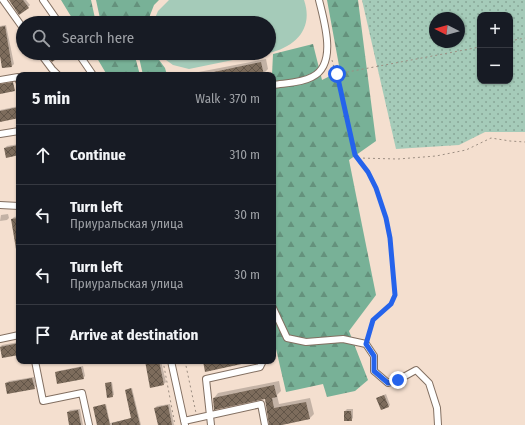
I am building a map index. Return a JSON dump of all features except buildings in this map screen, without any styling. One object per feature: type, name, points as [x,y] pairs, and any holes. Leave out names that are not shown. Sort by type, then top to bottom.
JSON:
[{"type":"street","points":[[3,0],[16,18]]},
{"type":"street","points":[[43,0],[53,16]]},
{"type":"street","points":[[276,85],[301,81],[314,77],[322,68],[327,55],[328,44],[319,0]]},
{"type":"street","points":[[45,60],[54,72]]},
{"type":"street","points":[[83,60],[91,72]]},
{"type":"street","points":[[0,80],[16,77]]},
{"type":"street","points":[[0,134],[16,131]]},
{"type":"street","points":[[0,205],[16,206]]},
{"type":"street","points":[[276,314],[287,338],[306,342],[343,339],[366,344],[374,356],[374,371],[388,383],[398,380],[416,370],[429,383],[437,408],[438,425]]},
{"type":"street","points":[[0,339],[16,336]]},
{"type":"street","points":[[36,364],[43,401],[82,394],[89,425]]},
{"type":"street","points":[[173,364],[185,423],[196,417],[261,404],[265,425]]},
{"type":"street","points":[[211,425],[206,379],[260,367],[262,364]]},
{"type":"path","points":[[513,40],[525,38]]},
{"type":"path","points":[[337,74],[477,48]]},
{"type":"path","points":[[332,59],[337,74],[355,155],[368,172],[376,188],[386,218],[390,238],[395,295],[391,304],[373,320],[366,344]]},
{"type":"path","points":[[358,158],[398,159],[436,156],[466,150],[491,138],[525,142]]},
{"type":"path","points":[[164,364],[175,425]]},
{"type":"path","points":[[186,364],[196,417]]},
{"type":"green space","points":[[61,0],[91,0],[94,16],[71,16]]},
{"type":"green space","points":[[96,0],[159,0],[154,5],[150,16],[99,16]]},
{"type":"green space","points":[[169,0],[304,0],[306,20],[300,35],[287,46],[276,51],[276,16],[156,16],[158,11]]},
{"type":"green space","points":[[327,0],[358,0],[376,141],[349,160],[376,295],[349,331],[368,380],[355,391],[327,397],[323,384],[286,392],[276,349],[276,72],[272,72],[273,60],[276,60],[276,53],[313,44],[322,80],[340,71]]},
{"type":"green space","points":[[362,0],[525,0],[525,132],[485,132],[459,145],[396,149]]},
{"type":"green space","points":[[98,60],[136,60],[139,72],[105,72]]},
{"type":"green space","points":[[140,60],[159,60],[166,72],[142,72]]},
{"type":"green space","points":[[166,60],[233,60],[189,69],[173,65]]},
{"type":"route","points":[[337,74],[355,155],[368,172],[376,188],[386,218],[390,238],[395,295],[391,304],[373,320],[366,344],[374,356],[374,371],[388,383],[398,380]]}]
